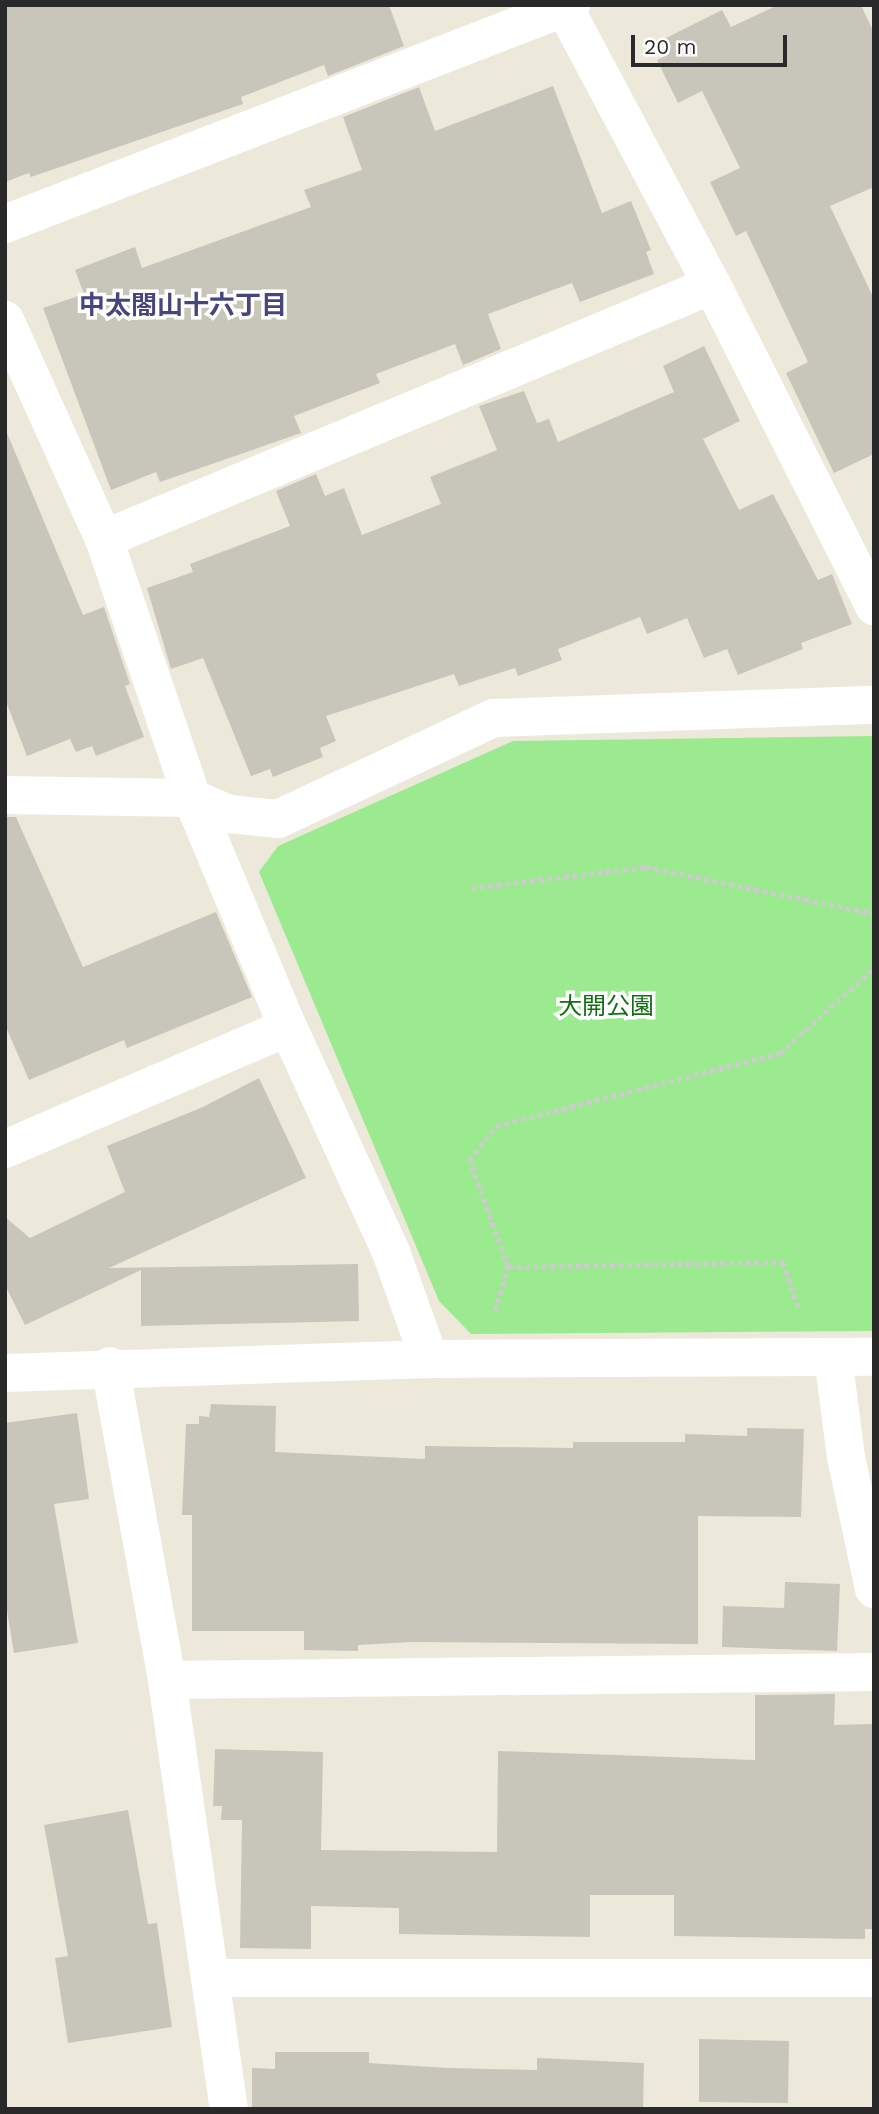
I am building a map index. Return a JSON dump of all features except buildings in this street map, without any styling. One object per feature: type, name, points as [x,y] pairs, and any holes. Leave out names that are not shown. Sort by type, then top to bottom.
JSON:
[{"type":"street","points":[[5,224],[566,6],[712,285],[874,606]]},
{"type":"street","points":[[104,539],[712,285]]},
{"type":"street","points":[[5,320],[104,539],[192,798],[288,1027],[391,1252],[429,1359]]},
{"type":"street","points":[[5,795],[192,798],[229,814],[278,819],[494,718],[874,705]]},
{"type":"street","points":[[5,1149],[288,1027]]},
{"type":"street","points":[[824,1357],[874,1589]]},
{"type":"street","points":[[5,1373],[110,1366],[429,1359],[874,1357]]},
{"type":"street","points":[[110,1366],[167,1680],[229,2109]]},
{"type":"street","points":[[167,1680],[874,1672]]},
{"type":"street","points":[[210,1978],[874,1978]]},
{"type":"path","points":[[471,888],[646,867],[874,914]]},
{"type":"path","points":[[480,1359],[508,1267],[469,1160],[496,1126],[780,1053],[874,968]]},
{"type":"path","points":[[508,1267],[783,1262],[824,1357]]},
{"type":"green space","name":"大開公園","points":[[874,736],[874,1331],[471,1334],[439,1301],[259,872],[278,846],[513,741]]},
{"type":"district","name":"中太閤山十六丁目","points":[[183,306]]}]
